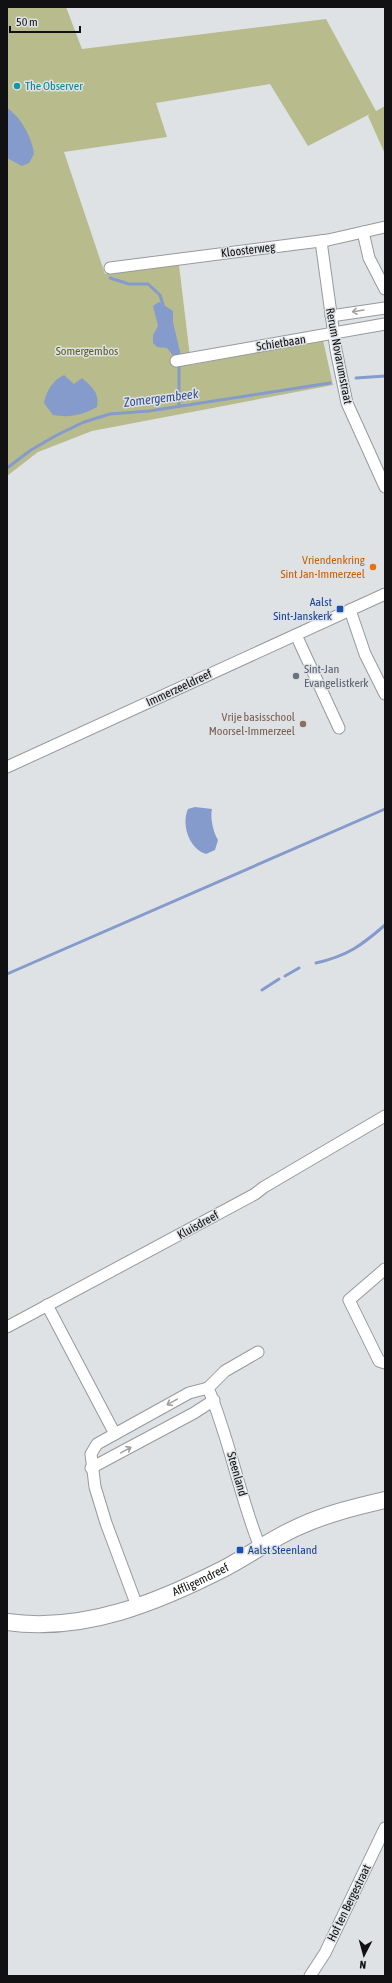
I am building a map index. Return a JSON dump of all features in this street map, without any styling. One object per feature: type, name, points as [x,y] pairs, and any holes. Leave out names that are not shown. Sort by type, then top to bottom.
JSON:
[{"type":"street","name":"Kloosterweg","points":[[110,268],[321,241],[385,227]]},
{"type":"street","points":[[363,232],[369,258],[385,289]]},
{"type":"street","name":"Rerum Novarumstraat","points":[[321,241],[331,316],[347,403],[385,488]]},
{"type":"street","points":[[331,316],[385,308]]},
{"type":"street","name":"Schietbaan","points":[[180,360],[385,324]]},
{"type":"street","name":"Immerzeeldreef","points":[[7,767],[385,594]]},
{"type":"street","points":[[350,610],[365,654],[385,694]]},
{"type":"street","points":[[296,635],[339,728]]},
{"type":"street","name":"Kluisdreef","points":[[7,1327],[256,1194],[264,1187],[385,1116]]},
{"type":"street","points":[[385,1269],[350,1300],[379,1361],[385,1363]]},
{"type":"street","points":[[47,1305],[115,1434]]},
{"type":"street","points":[[137,1606],[106,1523],[95,1487],[91,1454],[97,1444],[189,1393],[208,1388],[225,1371],[258,1352]]},
{"type":"street","name":"Steenland","points":[[208,1388],[222,1423],[252,1528],[260,1547]]},
{"type":"street","points":[[92,1468],[194,1413],[214,1400]]},
{"type":"street","name":"Affligemdreef","points":[[7,1622],[28,1625],[58,1624],[98,1619],[191,1585],[298,1527],[329,1514],[385,1500]]},
{"type":"street","name":"Hof ten Bergestraat","points":[[310,1976],[325,1953],[385,1828]]},
{"type":"green space","name":"Somergembos","points":[[7,7],[66,7],[82,49],[326,19],[376,111],[385,106],[385,154],[368,116],[370,114],[308,146],[270,84],[156,103],[167,137],[64,152],[105,274],[179,265],[191,365],[323,340],[333,385],[92,431],[38,452],[7,476]]},
{"type":"water","points":[[7,108],[17,117],[25,128],[33,148],[34,154],[29,163],[22,166],[7,158]]},
{"type":"water","points":[[159,302],[173,311],[173,322],[181,356],[175,358],[167,348],[157,347],[153,343],[153,335],[158,326],[153,306]]},
{"type":"water","points":[[64,375],[74,384],[82,378],[89,384],[96,394],[98,402],[97,407],[76,415],[53,415],[44,403],[45,399],[48,390],[53,383]]},
{"type":"water","points":[[195,807],[212,809],[212,824],[218,840],[215,850],[206,854],[195,847],[191,842],[186,829],[185,822],[188,809]]},
{"type":"waterway","points":[[110,278],[129,284],[148,284],[160,295],[164,308]]},
{"type":"waterway","points":[[179,367],[179,406]]},
{"type":"waterway","points":[[356,378],[385,376]]},
{"type":"waterway","name":"Zomergembeek","points":[[7,468],[31,450],[57,435],[84,422],[110,414],[149,411],[330,383]]},
{"type":"waterway","points":[[7,974],[385,809]]},
{"type":"waterway","points":[[316,963],[336,957],[353,949],[385,925]]},
{"type":"waterway","points":[[285,976],[299,968]]},
{"type":"waterway","points":[[262,990],[279,979]]},
{"type":"place","name":"The Observer","points":[[17,86]]},
{"type":"place","name":"Vriendenkring Sint Jan-Immerzeel","points":[[373,567]]},
{"type":"place","name":"Aalst Sint-Janskerk","points":[[340,609]]},
{"type":"place","name":"Sint-Jan Evangelistkerk","points":[[296,676]]},
{"type":"place","name":"Vrije basisschool Moorsel-Immerzeel","points":[[303,724]]},
{"type":"place","name":"Aalst Steenland","points":[[240,1550]]}]
